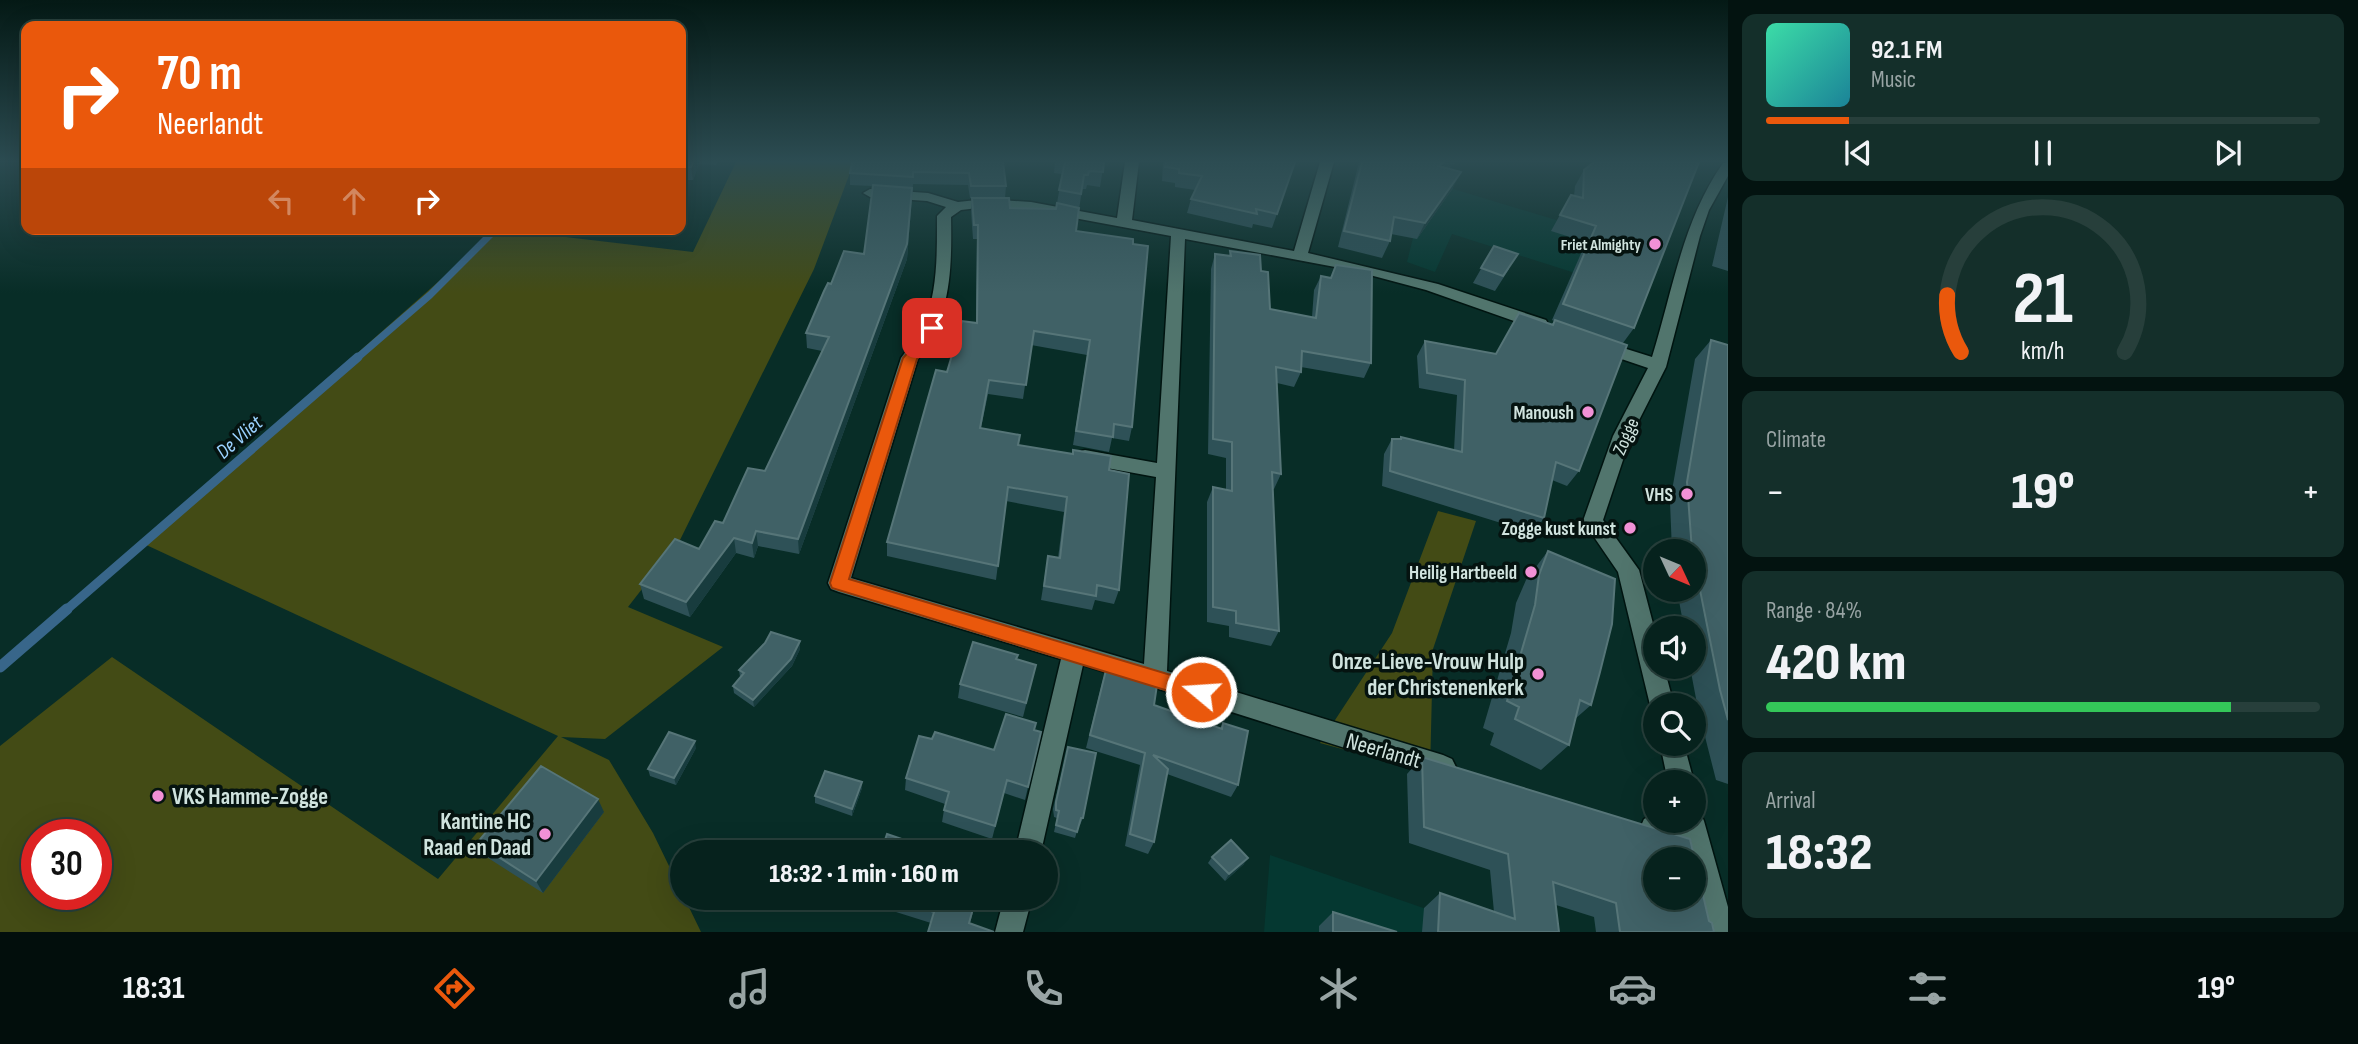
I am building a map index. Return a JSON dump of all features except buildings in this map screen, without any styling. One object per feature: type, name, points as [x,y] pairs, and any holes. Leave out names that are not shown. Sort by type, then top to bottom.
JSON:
[{"type":"street","points":[[957,206],[964,205]]},
{"type":"street","points":[[1020,205],[1300,256],[1432,287],[1555,329]]},
{"type":"street","points":[[1124,223],[1126,205]]},
{"type":"street","points":[[1300,256],[1315,205]]},
{"type":"street","name":"Zogge","points":[[1659,693],[1628,570],[1593,521],[1627,424],[1646,395],[1657,365],[1673,302],[1705,205]]},
{"type":"street","name":"Neerlandt","points":[[957,206],[944,216],[939,313],[925,342],[910,358],[839,583],[1155,677],[1469,775]]},
{"type":"street","points":[[1155,677],[1178,235]]},
{"type":"street","points":[[1580,338],[1657,365]]},
{"type":"street","points":[[1062,453],[1167,472]]},
{"type":"street","points":[[1031,840],[1074,653]]},
{"type":"street","points":[[1629,821],[1643,823]]},
{"type":"street","points":[[1694,833],[1721,932]]},
{"type":"street","points":[[1009,932],[1015,910]]},
{"type":"shaded area","points":[[1421,205],[1508,205],[1589,230],[1641,294],[1452,234],[1435,272],[1407,262]]},
{"type":"shaded area","points":[[1270,855],[1493,932],[1264,932]]},
{"type":"green space","points":[[715,205],[838,205],[814,269],[680,540],[628,607],[723,647],[605,739],[561,737],[609,760],[653,833],[670,868],[670,910],[690,910],[701,932],[0,932],[0,746],[112,657],[438,879],[558,736],[142,543],[491,235],[549,235],[693,252]]},
{"type":"green space","points":[[1438,511],[1476,521],[1433,649],[1430,773],[1320,743],[1392,633]]},
{"type":"waterway","name":"De Vliet","points":[[356,359],[430,295],[490,235]]},
{"type":"waterway","name":"De Vliet","points":[[65,611],[358,357]]},
{"type":"waterway","name":"De Vliet","points":[[0,667],[67,609]]},
{"type":"place","name":"Friet Almighty","points":[[1655,244]]},
{"type":"place","name":"Manoush","points":[[1588,412]]},
{"type":"place","name":"VHS","points":[[1687,494]]},
{"type":"place","name":"Zogge kust kunst","points":[[1630,528]]},
{"type":"place","name":"Heilig Hartbeeld","points":[[1531,572]]},
{"type":"place","name":"Onze-Lieve-Vrouw Hulp der Christenenkerk","points":[[1538,674]]},
{"type":"place","name":"VKS Hamme-Zogge","points":[[158,796]]},
{"type":"place","name":"Kantine HC Raad en Daad","points":[[545,834]]},
{"type":"route","points":[[932,328],[925,342],[910,358],[839,583],[1201,692]]}]
